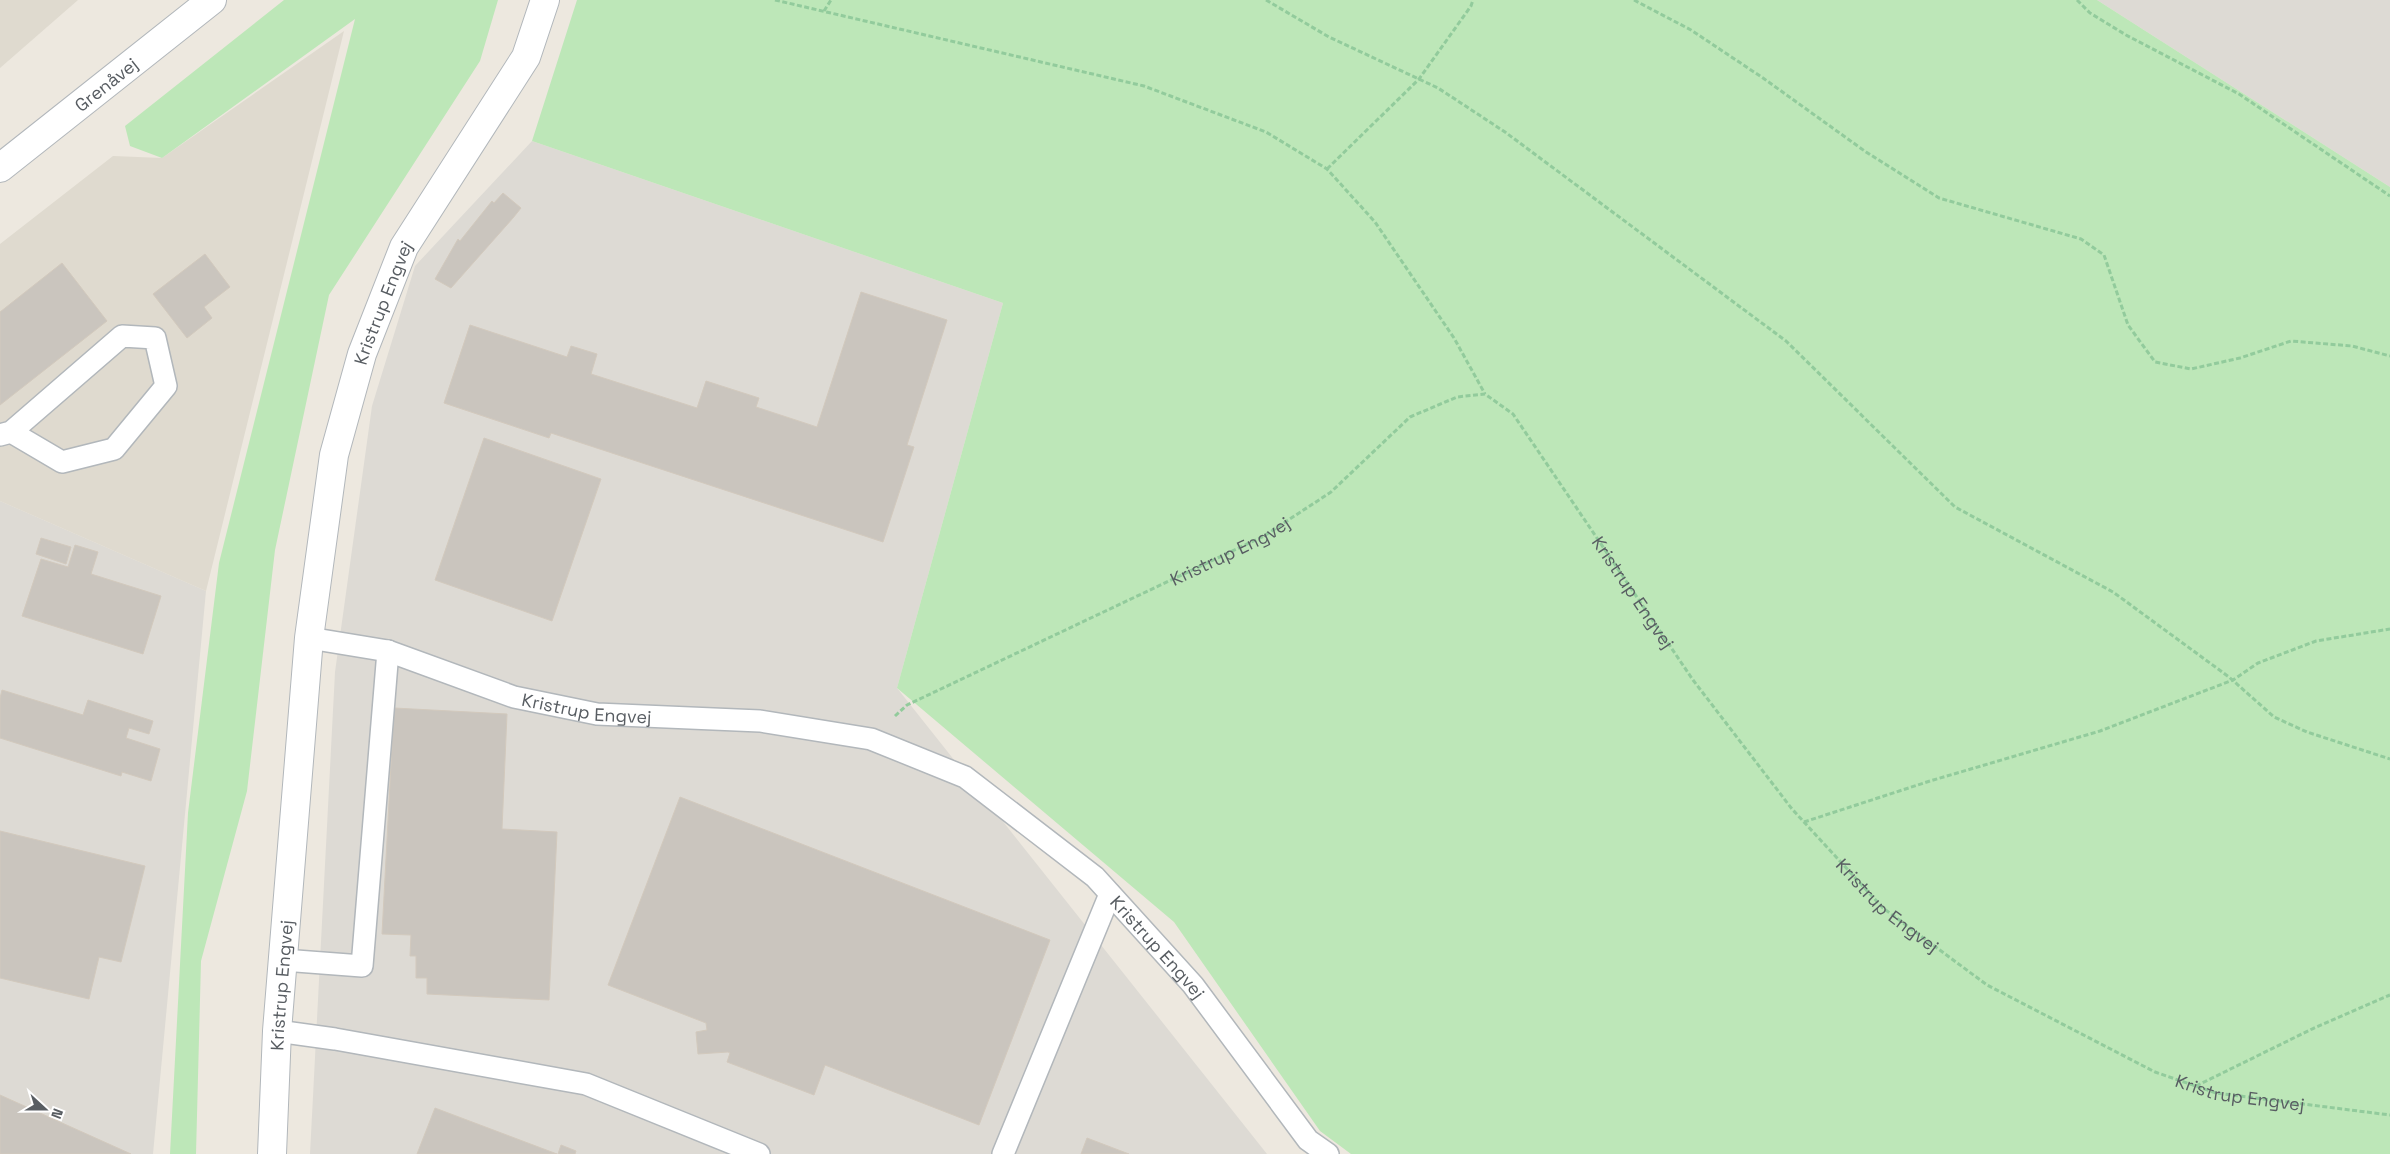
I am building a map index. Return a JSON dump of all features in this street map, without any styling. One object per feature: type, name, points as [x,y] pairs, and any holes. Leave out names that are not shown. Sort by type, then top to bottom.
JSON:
[{"type":"street","name":"Grenåvej","points":[[0,168],[212,0]]},
{"type":"street","name":"Kristrup Engvej","points":[[272,1154],[277,1031],[309,638],[334,456],[362,354],[404,247],[526,57],[545,0]]},
{"type":"lane","points":[[122,336],[155,338],[166,386],[114,449],[62,462],[6,434],[122,336]]},
{"type":"lane","name":"Kristrup Engvej","points":[[309,638],[388,652],[514,697],[597,714],[760,721],[871,739],[965,777],[1095,877],[1193,985],[1308,1140],[1328,1154]]},
{"type":"lane","points":[[283,960],[362,966],[388,652]]},
{"type":"lane","points":[[1003,1154],[1110,894]]},
{"type":"lane","points":[[277,1031],[335,1039],[586,1084],[759,1154]]},
{"type":"path","points":[[775,0],[1144,86],[1266,132],[1327,169],[1375,222],[1454,338],[1485,394]]},
{"type":"path","points":[[824,11],[831,0]]},
{"type":"path","points":[[1266,0],[1330,37],[1438,88],[1506,132],[1786,341],[1955,507],[2113,592],[2233,680],[2274,717],[2307,732],[2390,759]]},
{"type":"path","points":[[1327,169],[1419,79],[1471,6],[1473,0]]},
{"type":"path","points":[[1634,0],[1691,30],[1763,78],[1866,152],[1938,198],[2081,239],[2104,255],[2128,325],[2155,362],[2191,369],[2240,358],[2291,341],[2352,346],[2390,356]]},
{"type":"path","points":[[2077,0],[2090,13],[2126,35],[2239,94],[2390,196]]},
{"type":"path","name":"Kristrup Engvej","points":[[871,739],[908,705],[1264,536],[1332,492],[1410,417],[1457,397],[1485,394],[1513,414],[1693,680],[1804,822],[1883,908],[1987,985],[2155,1072],[2216,1093],[2390,1115]]},
{"type":"path","points":[[1804,822],[1930,781],[2100,731],[2233,680],[2258,663],[2316,641],[2390,629]]},
{"type":"path","points":[[2196,1086],[2312,1029],[2390,995]]},
{"type":"shaded area","points":[[0,0],[78,0],[0,68]]},
{"type":"shaded area","points":[[2097,0],[2390,0],[2390,187]]},
{"type":"shaded area","points":[[344,31],[206,591],[0,501],[0,244],[113,156],[162,158]]},
{"type":"shaded area","points":[[532,141],[1003,303],[897,688],[1267,1154],[310,1154],[335,672],[372,406],[415,266]]},
{"type":"shaded area","points":[[0,501],[206,591],[153,1154],[0,1154]]},
{"type":"green space","points":[[284,0],[498,0],[480,61],[329,295],[275,550],[247,791],[201,961],[196,1154],[170,1154],[188,813],[219,563],[355,19],[162,158],[130,146],[125,126]]},
{"type":"green space","points":[[577,0],[2097,0],[2390,187],[2390,1154],[1351,1154],[1320,1131],[1174,922],[897,688],[1003,303],[532,141]]},
{"type":"building","points":[[503,193],[521,208],[451,288],[435,279],[458,239],[460,241],[492,201],[494,203]]},
{"type":"building","points":[[205,254],[230,287],[204,307],[212,318],[187,338],[153,294]]},
{"type":"building","points":[[62,263],[107,321],[0,405],[0,312]]},
{"type":"building","points":[[861,292],[947,320],[907,445],[914,447],[883,542],[551,433],[549,438],[444,403],[470,325],[567,357],[571,346],[597,354],[591,374],[697,408],[706,381],[759,398],[756,407],[817,427]]},
{"type":"building","points":[[484,438],[601,479],[552,621],[435,580]]},
{"type":"building","points":[[41,538],[71,547],[66,564],[36,554]]},
{"type":"building","points":[[75,545],[98,552],[91,574],[161,596],[143,654],[22,616],[41,559],[68,567]]},
{"type":"building","points":[[2,690],[83,715],[88,700],[153,721],[149,734],[129,728],[126,738],[160,749],[151,781],[122,772],[121,776],[0,738],[0,698]]},
{"type":"building","points":[[394,708],[507,714],[502,829],[557,832],[549,1000],[427,994],[427,978],[416,978],[416,956],[410,956],[411,935],[382,934]]},
{"type":"building","points":[[680,797],[1050,940],[979,1125],[825,1065],[814,1095],[727,1062],[730,1053],[728,1052],[698,1054],[696,1032],[707,1030],[706,1023],[608,985]]},
{"type":"building","points":[[0,831],[145,866],[121,962],[99,957],[89,999],[0,978]]},
{"type":"building","points":[[0,1095],[131,1154],[0,1154]]},
{"type":"building","points":[[435,1108],[557,1154],[417,1154]]},
{"type":"building","points":[[1087,1138],[1129,1154],[1081,1154]]},
{"type":"building","points":[[561,1145],[576,1151],[575,1154],[558,1154]]}]
